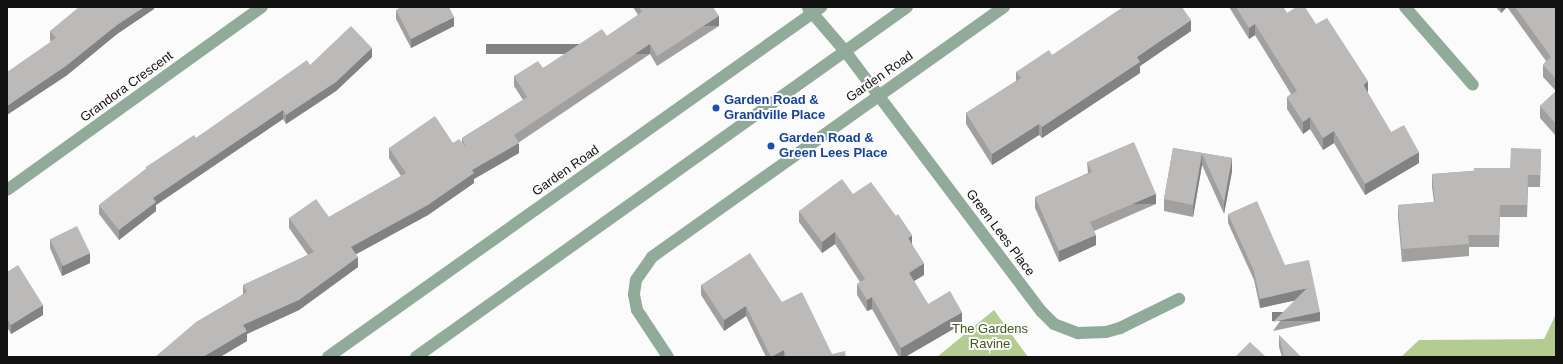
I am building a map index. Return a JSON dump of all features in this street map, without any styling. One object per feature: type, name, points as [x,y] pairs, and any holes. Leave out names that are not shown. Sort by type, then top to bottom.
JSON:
[{"type":"street","name":"Grandora Crescent","points":[[7,190],[262,7]]},
{"type":"street","points":[[416,357],[907,7]]},
{"type":"street","name":"Garden Road","points":[[668,357],[637,310],[634,294],[636,280],[643,267],[652,257],[1004,7]]},
{"type":"street","points":[[1405,7],[1473,85]]},
{"type":"street","name":"Green Lees Place","points":[[814,9],[1042,312],[1054,324],[1078,333],[1106,332],[1120,328],[1179,299]]},
{"type":"street","name":"Garden Road","points":[[328,357],[814,9]]},
{"type":"green space","name":"The Gardens Ravine","points":[[994,310],[1028,357],[937,357]]},
{"type":"green space","points":[[1556,314],[1556,357],[1401,357],[1419,340],[1544,339]]},
{"type":"building","points":[[79,7],[144,7],[117,25],[66,66],[7,106],[7,72],[56,38],[50,31]]},
{"type":"building","points":[[401,7],[449,7],[454,17],[411,39],[396,10]]},
{"type":"building","points":[[639,7],[713,7],[719,16],[657,56],[650,44],[514,135],[519,143],[472,170],[474,173],[428,205],[351,247],[358,257],[299,300],[243,325],[247,331],[203,357],[155,357],[196,322],[247,292],[243,285],[314,252],[289,218],[316,199],[329,217],[406,173],[389,148],[435,116],[453,143],[459,139],[466,147],[462,138],[527,97],[514,76],[538,61],[543,68],[602,29],[607,36],[642,12]]},
{"type":"building","points":[[1123,7],[1182,7],[1191,20],[1137,57],[1140,62],[1042,127],[1039,124],[992,154],[966,113],[1021,78],[1016,72],[1049,50],[1052,55]]},
{"type":"building","points":[[1236,7],[1283,7],[1287,13],[1296,7],[1305,7],[1316,24],[1327,18],[1368,81],[1363,85],[1391,132],[1404,125],[1419,152],[1365,184],[1334,131],[1323,138],[1310,117],[1303,122],[1287,97],[1297,91],[1255,24],[1249,28]]},
{"type":"building","points":[[1515,7],[1556,7],[1556,79],[1543,65],[1551,57]]},
{"type":"building","points":[[351,26],[372,48],[336,82],[286,115],[283,110],[153,198],[156,202],[119,230],[99,205],[147,168],[146,167],[194,135],[196,138],[307,60],[310,65]]},
{"type":"building","points":[[1556,91],[1556,124],[1540,106]]},
{"type":"building","points":[[1134,142],[1156,194],[1090,222],[1096,235],[1059,251],[1035,197],[1092,172],[1087,162]]},
{"type":"building","points":[[1173,148],[1232,158],[1224,202],[1202,153],[1193,205],[1164,199]]},
{"type":"building","points":[[1511,148],[1541,149],[1540,175],[1528,175],[1527,205],[1500,205],[1499,235],[1468,235],[1469,244],[1402,249],[1398,205],[1435,202],[1432,174],[1474,171],[1474,168],[1510,168]]},
{"type":"building","points":[[842,179],[853,194],[871,182],[896,216],[898,214],[912,235],[908,238],[924,263],[909,273],[928,304],[950,291],[962,312],[901,348],[872,297],[867,300],[857,284],[865,279],[835,232],[822,242],[799,211]]},
{"type":"building","points":[[1257,201],[1285,265],[1309,260],[1320,312],[1273,322],[1307,288],[1260,299],[1254,271],[1228,214]]},
{"type":"building","points":[[77,226],[90,253],[63,266],[50,239]]},
{"type":"building","points":[[750,253],[782,302],[802,292],[832,354],[845,351],[846,357],[786,357],[784,350],[771,357],[746,306],[724,320],[701,285]]},
{"type":"building","points":[[18,265],[43,305],[11,325],[7,318],[7,272]]},
{"type":"building","points":[[1279,335],[1301,357],[1284,357]]},
{"type":"building","points":[[1250,342],[1266,357],[1235,357]]},
{"type":"place","name":"Garden Road & Grandville Place","points":[[716,108]]},
{"type":"place","name":"Garden Road & Green Lees Place","points":[[771,146]]}]
